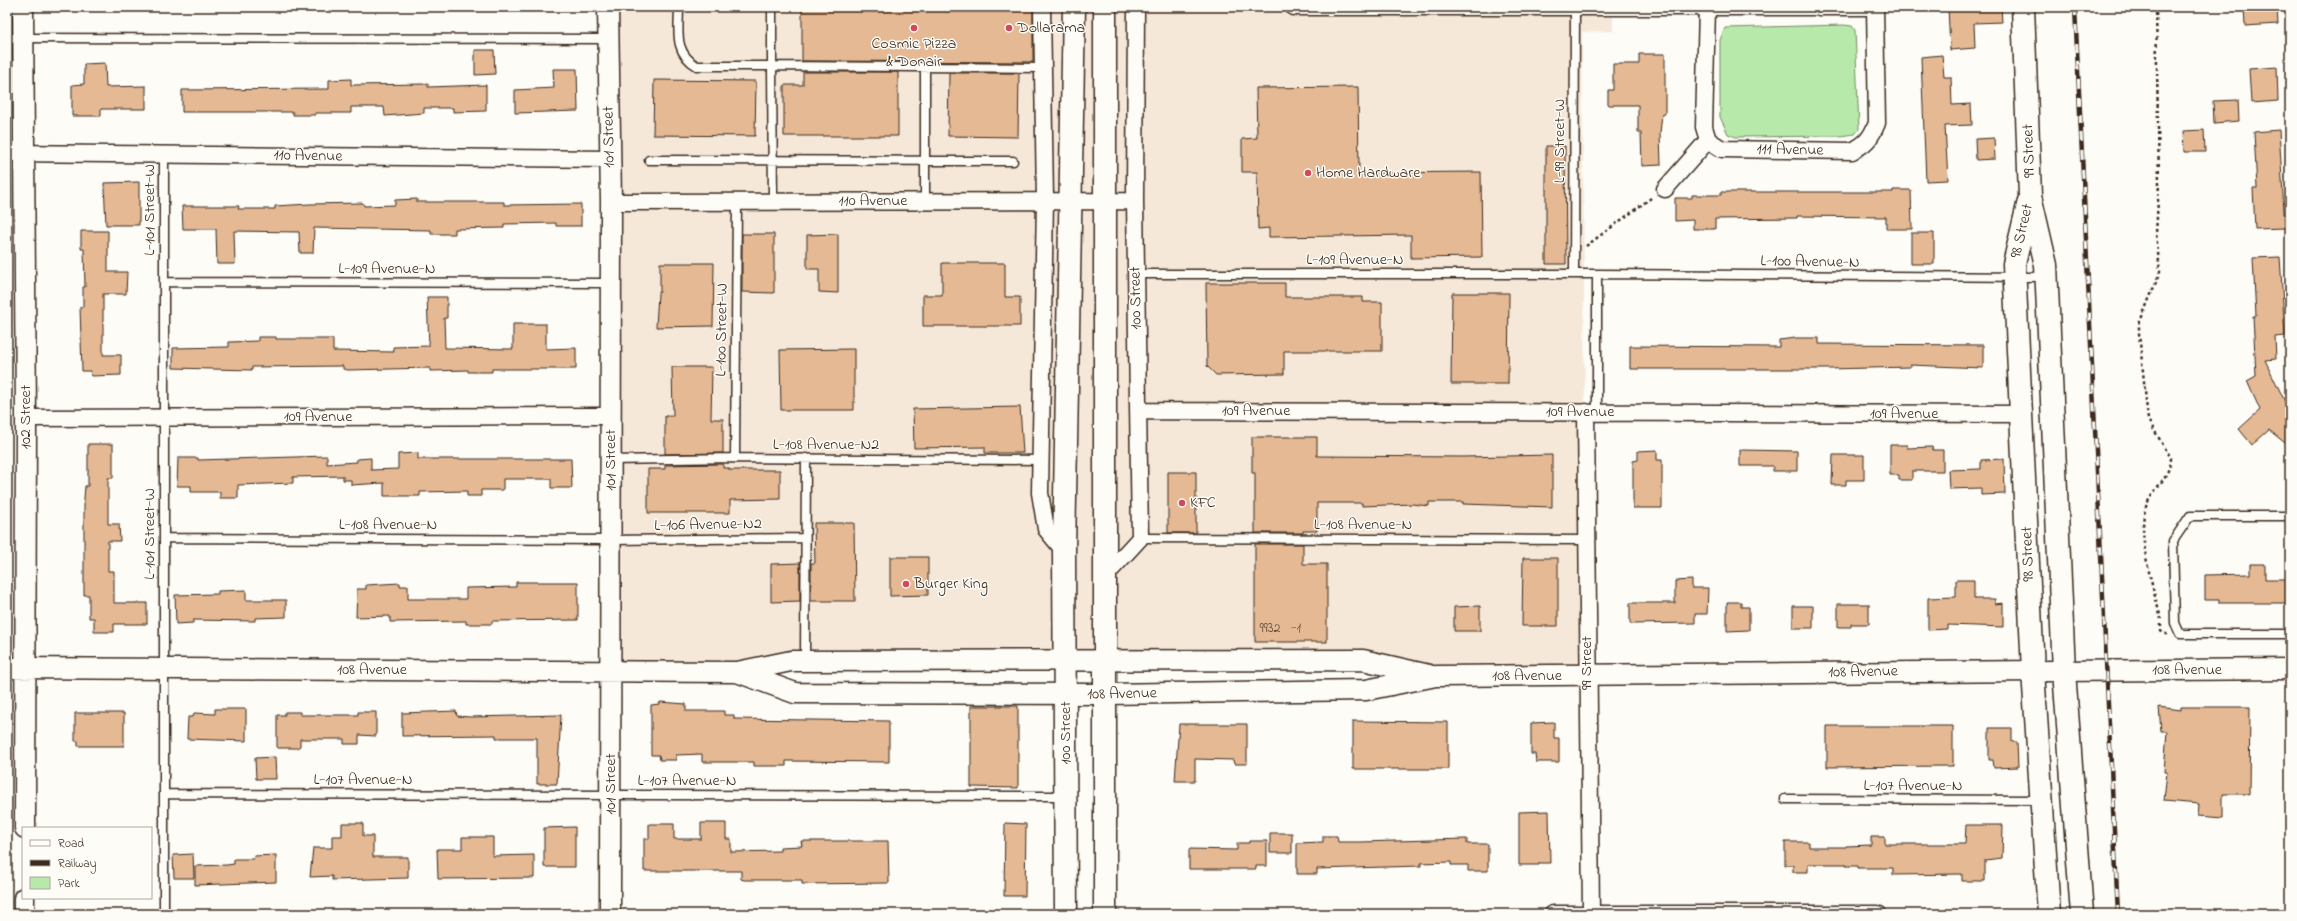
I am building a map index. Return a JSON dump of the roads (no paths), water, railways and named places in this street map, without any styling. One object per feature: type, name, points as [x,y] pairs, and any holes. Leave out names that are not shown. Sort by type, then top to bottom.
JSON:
[{"type":"main road","name":"100 Street","points":[[1066,914],[1066,694],[1064,551],[1074,7]]},
{"type":"main road","name":"100 Street","points":[[1105,7],[1105,914]]},
{"type":"main road","name":"99 Street","points":[[2023,7],[2030,196],[2046,265],[2053,413]]},
{"type":"main road","name":"98 Street","points":[[2030,196],[2014,264],[2033,671],[2049,914]]},
{"type":"main road","name":"98 Street","points":[[2053,413],[2064,670],[2082,914]]},
{"type":"street","name":"102 Street","points":[[23,7],[15,38],[15,154],[26,418],[16,668],[24,827]]},
{"type":"street","name":"101 Street","points":[[608,7],[609,159],[611,202],[610,914]]},
{"type":"street","points":[[1042,7],[1045,200],[1040,493],[1046,528],[1064,551]]},
{"type":"street","name":"100 Street","points":[[1136,7],[1135,201],[1140,538]]},
{"type":"street","points":[[1294,7],[1870,7]]},
{"type":"street","name":"111 Avenue","points":[[1708,140],[1722,149],[1852,151],[1865,145],[1872,136],[1877,123],[1875,7]]},
{"type":"street","points":[[1665,189],[1708,140],[1704,127],[1707,8]]},
{"type":"street","name":"110 Avenue","points":[[15,154],[609,159]]},
{"type":"street","name":"110 Avenue","points":[[611,202],[1135,201]]},
{"type":"street","name":"109 Avenue","points":[[1138,411],[2022,414]]},
{"type":"street","name":"99 Street","points":[[1591,412],[1587,540],[1591,914]]},
{"type":"street","name":"109 Avenue","points":[[26,418],[610,416]]},
{"type":"street","points":[[1106,576],[1140,538]]},
{"type":"street","name":"108 Avenue","points":[[16,668],[737,672],[791,660],[1363,660],[1436,676]]},
{"type":"street","name":"108 Avenue","points":[[737,672],[795,693],[1106,694],[1366,690],[1436,676],[1588,676],[2064,670],[2290,669]]},
{"type":"street","points":[[24,899],[24,914]]},
{"type":"street","points":[[1553,914],[1878,914]]},
{"type":"lane","points":[[679,7],[679,41],[682,52],[687,60],[697,66],[1043,68]]},
{"type":"lane","points":[[772,7],[773,202]]},
{"type":"lane","name":"L-99 Street-W","points":[[1574,274],[1575,8]]},
{"type":"lane","points":[[15,38],[608,39]]},
{"type":"lane","points":[[925,67],[925,201]]},
{"type":"lane","name":"L-101 Street-W","points":[[164,155],[164,914]]},
{"type":"lane","points":[[649,160],[1013,161]]},
{"type":"lane","name":"L-100 Street-W","points":[[735,458],[737,202]]},
{"type":"lane","name":"L-109 Avenue-N","points":[[1136,274],[1574,274]]},
{"type":"lane","name":"L-100 Avenue-N","points":[[1574,274],[2046,277]]},
{"type":"lane","points":[[1591,412],[1597,274]]},
{"type":"lane","name":"L-109 Avenue-N","points":[[164,282],[610,284]]},
{"type":"lane","points":[[805,660],[806,458]]},
{"type":"lane","name":"L-108 Avenue-N2","points":[[611,460],[806,458],[1040,460]]},
{"type":"lane","points":[[2290,516],[2190,516],[2172,541],[2175,623],[2180,634],[2290,634]]},
{"type":"lane","name":"L-108 Avenue-N","points":[[164,538],[611,540]]},
{"type":"lane","name":"L-106 Avenue-N2","points":[[611,540],[805,538]]},
{"type":"lane","name":"L-108 Avenue-N","points":[[1140,538],[1587,540]]},
{"type":"lane","name":"L-107 Avenue-N","points":[[164,794],[1066,796]]},
{"type":"lane","name":"L-107 Avenue-N","points":[[1785,799],[2041,800]]},
{"type":"railway","points":[[2075,7],[2118,914]]},
{"type":"place","name":"Cosmic Pizza & Donair","points":[[914,28]]},
{"type":"place","name":"Dollarama","points":[[1009,28]]},
{"type":"place","name":"Home Hardware","points":[[1308,173]]},
{"type":"place","name":"KFC","points":[[1182,503]]},
{"type":"place","name":"Burger King","points":[[906,584]]}]
